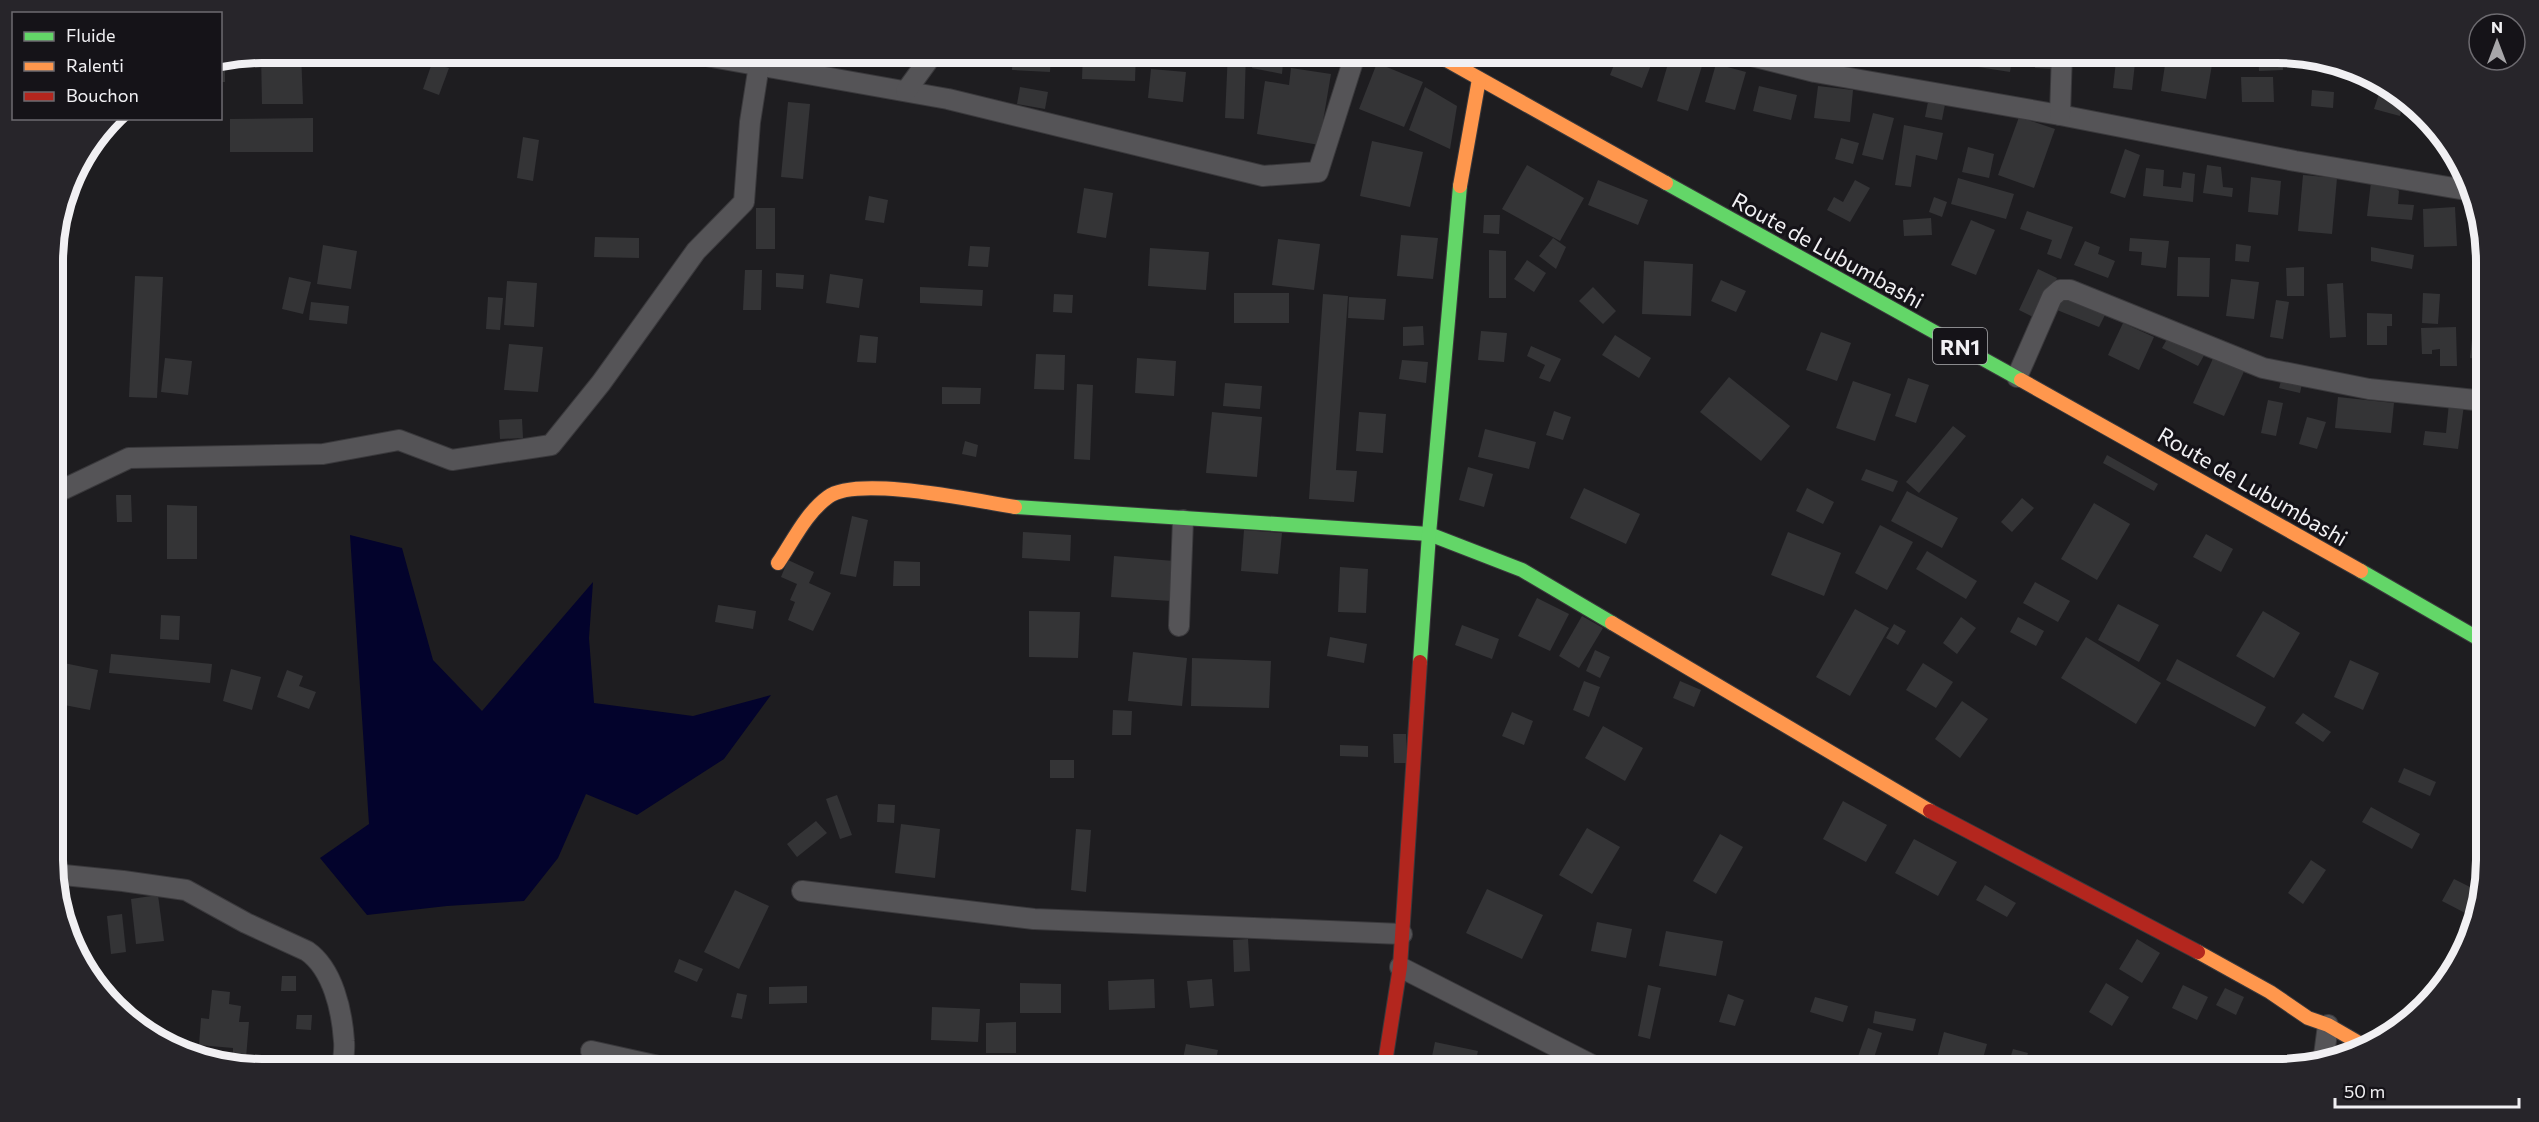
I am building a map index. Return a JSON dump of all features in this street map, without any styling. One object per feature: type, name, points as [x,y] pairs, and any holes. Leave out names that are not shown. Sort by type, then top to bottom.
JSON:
[{"type":"main road","name":"Route de Lubumbashi","points":[[1451,63],[2016,377],[2476,637]]},
{"type":"main road","points":[[1386,1059],[1400,968],[1429,534],[1460,186],[1479,79]]},
{"type":"main road","points":[[778,563],[815,508],[830,495],[844,489],[906,490],[1006,507],[1429,534],[1522,570],[1941,817],[2212,960],[2270,992],[2308,1018],[2328,1025],[2357,1042]]},
{"type":"street","points":[[743,63],[948,99],[1263,176],[1318,172],[1353,63]]},
{"type":"street","points":[[906,91],[926,63]]},
{"type":"street","points":[[1779,63],[1815,72],[2060,115],[2250,153],[2462,189]]},
{"type":"street","points":[[2060,115],[2062,63]]},
{"type":"street","points":[[63,488],[129,458],[323,454],[399,440],[452,460],[551,445],[601,384],[654,306],[696,251],[744,202],[750,122],[759,66]]},
{"type":"street","points":[[2016,377],[2052,297],[2060,290],[2070,290],[2263,368],[2369,389],[2476,400]]},
{"type":"street","points":[[1179,626],[1183,520]]},
{"type":"street","points":[[64,875],[123,880],[186,890],[246,923],[307,951],[316,958],[330,979],[345,1042],[343,1059]]},
{"type":"street","points":[[802,891],[1034,919],[1402,934]]},
{"type":"street","points":[[1400,968],[1580,1059]]},
{"type":"street","points":[[2324,1053],[2328,1025]]},
{"type":"street","points":[[591,1051],[627,1059]]},
{"type":"water","points":[[350,535],[402,548],[433,660],[482,711],[593,582],[589,638],[594,703],[693,716],[771,695],[724,759],[637,815],[586,794],[558,858],[524,901],[447,906],[367,915],[320,858],[369,824]]},
{"type":"building","points":[[261,63],[301,63],[303,104],[262,104]]},
{"type":"building","points":[[394,63],[420,63],[420,65]]},
{"type":"building","points":[[432,63],[449,68],[439,95],[423,89]]},
{"type":"building","points":[[529,63],[549,63],[548,67]]},
{"type":"building","points":[[1012,63],[1050,63],[1050,72],[1012,70]]},
{"type":"building","points":[[1083,63],[1136,63],[1135,81],[1082,79]]},
{"type":"building","points":[[1228,63],[1246,63],[1244,119],[1225,118]]},
{"type":"building","points":[[1253,63],[1283,63],[1282,74],[1252,68]]},
{"type":"building","points":[[1377,63],[1423,82],[1404,127],[1359,109]]},
{"type":"building","points":[[1615,63],[1652,63],[1642,88],[1610,75]]},
{"type":"building","points":[[1668,63],[1691,63],[1702,66],[1688,111],[1657,101]]},
{"type":"building","points":[[1979,63],[2011,63],[2010,72],[1978,67]]},
{"type":"building","points":[[2035,63],[2053,63],[2053,69],[2035,68]]},
{"type":"building","points":[[2116,63],[2135,63],[2132,90],[2113,88]]},
{"type":"building","points":[[2165,63],[2212,63],[2206,99],[2161,91]]},
{"type":"building","points":[[2259,63],[2283,63],[2283,70],[2259,71]]},
{"type":"building","points":[[1716,64],[1746,72],[1735,110],[1705,102]]},
{"type":"building","points":[[225,67],[225,82],[222,82],[222,68]]},
{"type":"building","points":[[1291,68],[1331,74],[1319,145],[1257,134],[1265,81],[1289,85]]},
{"type":"building","points":[[1151,69],[1186,72],[1183,102],[1148,98]]},
{"type":"building","points":[[2241,77],[2273,77],[2274,102],[2242,102]]},
{"type":"building","points":[[1759,86],[1797,95],[1791,120],[1753,111]]},
{"type":"building","points":[[1818,86],[1853,90],[1850,122],[1814,118]]},
{"type":"building","points":[[1020,87],[1048,92],[1045,109],[1017,104]]},
{"type":"building","points":[[1425,87],[1457,106],[1450,149],[1409,130]]},
{"type":"building","points":[[2312,90],[2334,92],[2333,108],[2311,106]]},
{"type":"building","points":[[2380,92],[2402,108],[2400,116],[2374,109]]},
{"type":"building","points":[[1929,97],[1946,99],[1942,120],[1925,117]]},
{"type":"building","points":[[788,102],[810,104],[803,179],[781,177]]},
{"type":"building","points":[[1873,113],[1894,118],[1883,160],[1862,155]]},
{"type":"building","points":[[2019,117],[2055,129],[2034,188],[1998,175]]},
{"type":"building","points":[[313,118],[313,152],[230,152],[230,119]]},
{"type":"building","points":[[1904,125],[1943,133],[1937,160],[1916,155],[1911,187],[1895,185]]},
{"type":"building","points":[[523,137],[539,140],[533,181],[517,178]]},
{"type":"building","points":[[1841,138],[1859,143],[1853,164],[1835,159]]},
{"type":"building","points":[[1372,141],[1423,152],[1410,207],[1360,196]]},
{"type":"building","points":[[1968,147],[1994,154],[1989,178],[1962,172]]},
{"type":"building","points":[[2125,149],[2140,155],[2125,198],[2110,193]]},
{"type":"building","points":[[1527,165],[1584,198],[1560,241],[1502,209]]},
{"type":"building","points":[[2207,165],[2221,167],[2223,187],[2233,188],[2232,197],[2203,193]]},
{"type":"building","points":[[2146,168],[2164,170],[2163,186],[2181,188],[2183,172],[2195,174],[2193,202],[2143,196]]},
{"type":"building","points":[[2303,175],[2337,178],[2332,234],[2298,231]]},
{"type":"building","points":[[2251,177],[2281,181],[2278,215],[2248,212]]},
{"type":"building","points":[[1958,178],[2014,194],[2006,219],[1951,204]]},
{"type":"building","points":[[1598,180],[1648,200],[1638,225],[1588,205]]},
{"type":"building","points":[[1855,180],[1870,188],[1850,222],[1827,210],[1834,197],[1843,202]]},
{"type":"building","points":[[2371,182],[2393,185],[2399,191],[2398,204],[2414,205],[2412,220],[2367,216]]},
{"type":"building","points":[[1084,188],[1113,193],[1106,238],[1077,233]]},
{"type":"building","points":[[869,196],[888,200],[884,223],[865,220]]},
{"type":"building","points":[[1934,197],[1947,202],[1942,217],[1929,212]]},
{"type":"building","points":[[2455,207],[2457,246],[2424,247],[2423,209]]},
{"type":"building","points":[[756,208],[775,208],[775,249],[756,249]]},
{"type":"building","points":[[2027,211],[2073,227],[2061,259],[2047,254],[2052,240],[2020,229]]},
{"type":"building","points":[[1484,215],[1500,215],[1499,234],[1483,233]]},
{"type":"building","points":[[1931,218],[1932,235],[1904,236],[1903,220]]},
{"type":"building","points":[[1971,220],[1995,230],[1976,275],[1951,265]]},
{"type":"building","points":[[2473,230],[2475,255],[2472,255]]},
{"type":"building","points":[[1401,235],[1438,238],[1433,279],[1397,276]]},
{"type":"building","points":[[595,237],[639,238],[639,258],[594,257]]},
{"type":"building","points":[[1553,238],[1566,247],[1556,269],[1539,256]]},
{"type":"building","points":[[2130,238],[2169,241],[2166,268],[2141,265],[2142,252],[2129,251]]},
{"type":"building","points":[[1278,239],[1320,244],[1314,290],[1272,285]]},
{"type":"building","points":[[2085,241],[2100,247],[2098,254],[2115,261],[2108,278],[2074,265]]},
{"type":"building","points":[[2236,244],[2251,246],[2249,262],[2235,261]]},
{"type":"building","points":[[323,245],[357,251],[351,289],[317,284]]},
{"type":"building","points":[[970,246],[990,247],[988,267],[968,266]]},
{"type":"building","points":[[2371,247],[2414,255],[2412,269],[2371,261]]},
{"type":"building","points":[[1150,248],[1209,252],[1206,290],[1148,286]]},
{"type":"building","points":[[1489,250],[1506,251],[1506,298],[1489,298]]},
{"type":"building","points":[[2178,257],[2210,258],[2209,297],[2177,296]]},
{"type":"building","points":[[1527,260],[1546,273],[1534,292],[1514,279]]},
{"type":"building","points":[[1644,261],[1693,264],[1691,316],[1642,314]]},
{"type":"building","points":[[2304,267],[2304,296],[2287,296],[2286,268]]},
{"type":"building","points":[[2038,269],[2057,278],[2037,319],[2019,310]]},
{"type":"building","points":[[745,270],[762,270],[761,310],[743,310]]},
{"type":"building","points":[[776,273],[804,275],[803,289],[776,287]]},
{"type":"building","points":[[830,274],[863,279],[859,308],[826,303]]},
{"type":"building","points":[[135,276],[163,277],[157,398],[129,397]]},
{"type":"building","points":[[289,277],[311,282],[303,314],[282,309]]},
{"type":"building","points":[[2231,279],[2259,282],[2254,319],[2226,316]]},
{"type":"building","points":[[1721,280],[1746,291],[1736,312],[1711,301]]},
{"type":"building","points":[[507,281],[537,283],[534,327],[504,325]]},
{"type":"building","points":[[2343,283],[2346,337],[2330,338],[2327,284]]},
{"type":"building","points":[[920,287],[983,290],[982,306],[920,303]]},
{"type":"building","points":[[1593,287],[1616,311],[1603,324],[1579,301]]},
{"type":"building","points":[[1234,293],[1289,293],[1289,323],[1234,323]]},
{"type":"building","points":[[2423,293],[2440,294],[2438,324],[2422,323]]},
{"type":"building","points":[[1054,294],[1073,295],[1072,313],[1053,312]]},
{"type":"building","points":[[1323,294],[1348,296],[1336,470],[1357,471],[1354,502],[1309,499]]},
{"type":"building","points":[[2064,295],[2106,313],[2099,327],[2057,310]]},
{"type":"building","points":[[488,297],[503,298],[500,330],[486,329]]},
{"type":"building","points":[[1349,297],[1386,299],[1384,320],[1348,318]]},
{"type":"building","points":[[2276,300],[2289,302],[2283,339],[2270,337]]},
{"type":"building","points":[[311,302],[349,306],[347,324],[309,320]]},
{"type":"building","points":[[2367,313],[2392,314],[2392,326],[2387,326],[2387,345],[2367,345]]},
{"type":"building","points":[[2474,319],[2476,319],[2476,359],[2470,358]]},
{"type":"building","points":[[2123,323],[2154,337],[2139,370],[2108,355]]},
{"type":"building","points":[[1423,326],[1424,345],[1403,346],[1403,327]]},
{"type":"building","points":[[2456,327],[2457,366],[2440,366],[2440,349],[2432,350],[2432,354],[2422,354],[2421,328]]},
{"type":"building","points":[[1481,331],[1507,333],[1504,362],[1478,360]]},
{"type":"building","points":[[1821,332],[1851,343],[1837,381],[1806,370]]},
{"type":"building","points":[[2170,334],[2206,352],[2198,366],[2162,348]]},
{"type":"building","points":[[860,335],[878,337],[876,363],[857,362]]},
{"type":"building","points":[[1615,335],[1651,358],[1639,378],[1602,355]]},
{"type":"building","points":[[509,344],[543,347],[538,392],[504,390]]},
{"type":"building","points":[[1531,346],[1561,359],[1550,382],[1539,378],[1545,365],[1527,356]]},
{"type":"building","points":[[1036,354],[1065,355],[1064,390],[1034,389]]},
{"type":"building","points":[[2215,354],[2246,367],[2224,416],[2193,403]]},
{"type":"building","points":[[165,358],[192,361],[188,395],[161,392]]},
{"type":"building","points":[[1137,358],[1176,361],[1174,396],[1135,393]]},
{"type":"building","points":[[1402,360],[1428,362],[1426,383],[1399,379]]},
{"type":"building","points":[[2283,374],[2303,379],[2300,393],[2279,388]]},
{"type":"building","points":[[1729,377],[1790,426],[1761,461],[1700,412]]},
{"type":"building","points":[[1908,378],[1929,385],[1916,423],[1895,416]]},
{"type":"building","points":[[1853,381],[1891,394],[1875,441],[1836,428]]},
{"type":"building","points":[[1225,383],[1262,386],[1260,409],[1223,406]]},
{"type":"building","points":[[1077,384],[1093,385],[1090,460],[1074,459]]},
{"type":"building","points":[[942,387],[981,388],[980,404],[942,404]]},
{"type":"building","points":[[2338,397],[2394,403],[2391,433],[2335,428]]},
{"type":"building","points":[[2268,400],[2283,403],[2276,436],[2261,433]]},
{"type":"building","points":[[2449,403],[2464,405],[2458,449],[2423,445],[2425,431],[2446,433]]},
{"type":"building","points":[[2474,404],[2476,404],[2476,430],[2473,430]]},
{"type":"building","points":[[1554,411],[1571,417],[1563,440],[1546,435]]},
{"type":"building","points":[[1212,412],[1262,417],[1257,477],[1206,473]]},
{"type":"building","points":[[1359,412],[1386,414],[1383,453],[1356,451]]},
{"type":"building","points":[[2307,417],[2326,422],[2317,449],[2299,444]]},
{"type":"building","points":[[522,419],[523,438],[500,439],[499,420]]},
{"type":"building","points":[[1953,426],[1966,436],[1919,493],[1906,482]]},
{"type":"building","points":[[1485,429],[1536,442],[1529,469],[1478,457]]},
{"type":"building","points":[[965,441],[978,445],[976,457],[962,454]]},
{"type":"building","points":[[2107,455],[2158,484],[2154,491],[2103,463]]},
{"type":"building","points":[[1468,467],[1493,474],[1484,507],[1459,500]]},
{"type":"building","points":[[1866,469],[1898,481],[1893,492],[1861,480]]},
{"type":"building","points":[[1584,488],[1640,514],[1626,544],[1570,518]]},
{"type":"building","points":[[1807,488],[1834,502],[1823,524],[1796,511]]},
{"type":"building","points":[[1907,491],[1958,518],[1942,548],[1891,521]]},
{"type":"building","points":[[116,495],[131,495],[132,522],[117,522]]},
{"type":"building","points":[[2022,498],[2034,508],[2012,532],[2001,522]]},
{"type":"building","points":[[2094,503],[2130,524],[2097,580],[2061,559]]},
{"type":"building","points":[[167,505],[197,506],[197,559],[167,559]]},
{"type":"building","points":[[852,516],[868,520],[856,577],[840,574]]},
{"type":"building","points":[[1880,525],[1913,542],[1887,590],[1855,573]]},
{"type":"building","points":[[1244,530],[1282,533],[1278,574],[1241,571]]},
{"type":"building","points":[[1023,532],[1071,535],[1070,561],[1022,558]]},
{"type":"building","points":[[1788,532],[1841,553],[1824,596],[1771,575]]},
{"type":"building","points":[[2206,534],[2233,549],[2221,572],[2193,557]]},
{"type":"building","points":[[1927,551],[1977,581],[1966,599],[1916,569]]},
{"type":"building","points":[[1114,556],[1174,561],[1171,601],[1111,597]]},
{"type":"building","points":[[788,560],[814,572],[809,583],[831,593],[813,631],[788,620],[795,602],[790,600],[797,584],[781,577]]},
{"type":"building","points":[[894,561],[920,562],[920,586],[893,586]]},
{"type":"building","points":[[1340,567],[1368,569],[1366,613],[1338,612]]},
{"type":"building","points":[[2035,582],[2070,601],[2058,622],[2023,603]]},
{"type":"building","points":[[1537,598],[1569,614],[1550,651],[1518,636]]},
{"type":"building","points":[[2118,604],[2159,625],[2139,662],[2098,640]]},
{"type":"building","points":[[718,605],[756,611],[753,629],[715,622]]},
{"type":"building","points":[[1855,609],[1889,628],[1850,696],[1816,677]]},
{"type":"building","points":[[1029,611],[1080,612],[1078,658],[1029,657]]},
{"type":"building","points":[[2263,611],[2300,633],[2274,678],[2236,656]]},
{"type":"building","points":[[161,615],[180,616],[179,640],[160,639]]},
{"type":"building","points":[[1582,616],[1603,628],[1579,668],[1559,656]]},
{"type":"building","points":[[1961,617],[1976,628],[1957,654],[1943,643]]},
{"type":"building","points":[[2018,617],[2044,631],[2036,646],[2010,632]]},
{"type":"building","points":[[1894,624],[1906,631],[1898,645],[1886,638]]},
{"type":"building","points":[[1462,625],[1499,639],[1492,659],[1455,645]]},
{"type":"building","points":[[1330,637],[1367,644],[1364,663],[1327,656]]},
{"type":"building","points":[[2086,637],[2161,683],[2136,724],[2061,678]]},
{"type":"building","points":[[1595,650],[1610,657],[1600,678],[1586,671]]},
{"type":"building","points":[[1133,652],[1187,658],[1182,706],[1128,701]]},
{"type":"building","points":[[111,654],[212,664],[210,683],[109,673]]},
{"type":"building","points":[[1192,658],[1271,661],[1269,708],[1191,706]]},
{"type":"building","points":[[2177,659],[2266,707],[2255,727],[2166,680]]},
{"type":"building","points":[[2350,660],[2379,673],[2363,710],[2334,697]]},
{"type":"building","points":[[63,663],[98,670],[90,710],[63,705]]},
{"type":"building","points":[[1923,663],[1953,682],[1936,708],[1906,690]]},
{"type":"building","points":[[231,669],[261,677],[252,710],[223,701]]},
{"type":"building","points":[[287,670],[303,676],[299,686],[316,692],[309,709],[277,697]]},
{"type":"building","points":[[1584,681],[1600,687],[1589,717],[1573,710]]},
{"type":"building","points":[[1680,681],[1701,690],[1694,707],[1673,698]]},
{"type":"building","points":[[1962,701],[1988,719],[1960,758],[1935,739]]},
{"type":"building","points":[[1113,710],[1132,711],[1131,735],[1112,735]]},
{"type":"building","points":[[1512,712],[1533,721],[1524,745],[1502,736]]},
{"type":"building","points":[[2303,713],[2331,732],[2323,742],[2295,723]]},
{"type":"building","points":[[1603,726],[1643,748],[1625,781],[1585,758]]},
{"type":"building","points":[[1393,734],[1406,734],[1407,763],[1394,763]]},
{"type":"building","points":[[1340,745],[1368,746],[1368,757],[1340,756]]},
{"type":"building","points":[[1050,760],[1074,760],[1074,778],[1050,778]]},
{"type":"building","points":[[2404,768],[2436,782],[2430,796],[2398,782]]},
{"type":"building","points":[[837,795],[852,835],[840,839],[826,799]]},
{"type":"building","points":[[1843,801],[1887,825],[1866,862],[1823,839]]},
{"type":"building","points":[[878,804],[895,805],[894,823],[877,822]]},
{"type":"building","points":[[2371,807],[2420,834],[2412,849],[2362,822]]},
{"type":"building","points":[[816,821],[827,833],[797,857],[787,844]]},
{"type":"building","points":[[901,824],[940,829],[935,878],[895,873]]},
{"type":"building","points":[[1587,828],[1620,847],[1592,894],[1559,875]]},
{"type":"building","points":[[1076,829],[1091,830],[1086,892],[1071,890]]},
{"type":"building","points":[[1720,834],[1743,847],[1716,894],[1693,881]]},
{"type":"building","points":[[1914,839],[1957,862],[1938,896],[1895,873]]},
{"type":"building","points":[[2311,860],[2326,870],[2303,904],[2288,893]]},
{"type":"building","points":[[2454,879],[2474,889],[2468,914],[2442,901]]},
{"type":"building","points":[[1985,885],[2016,903],[2007,917],[1976,900]]},
{"type":"building","points":[[1487,889],[1543,915],[1522,959],[1466,933]]},
{"type":"building","points":[[735,890],[769,906],[739,969],[704,952]]},
{"type":"building","points":[[158,895],[164,941],[136,944],[131,899]]},
{"type":"building","points":[[122,914],[126,952],[111,954],[107,916]]},
{"type":"building","points":[[1597,922],[1632,929],[1626,958],[1591,951]]},
{"type":"building","points":[[1666,931],[1723,941],[1716,976],[1659,966]]},
{"type":"building","points":[[1248,939],[1250,971],[1234,972],[1233,940]]},
{"type":"building","points":[[2137,939],[2160,953],[2142,983],[2119,969]]},
{"type":"building","points":[[679,959],[703,969],[697,982],[674,972]]},
{"type":"building","points":[[282,976],[296,976],[296,991],[281,991]]},
{"type":"building","points":[[1154,979],[1155,1008],[1109,1010],[1108,981]]},
{"type":"building","points":[[1212,979],[1214,1006],[1190,1008],[1187,981]]},
{"type":"building","points":[[1020,983],[1061,984],[1061,1013],[1020,1013]]},
{"type":"building","points":[[2106,983],[2129,997],[2112,1026],[2089,1012]]},
{"type":"building","points":[[1648,985],[1661,988],[1650,1039],[1638,1036]]},
{"type":"building","points":[[2183,985],[2208,997],[2197,1020],[2172,1008]]},
{"type":"building","points":[[807,986],[807,1003],[769,1004],[769,987]]},
{"type":"building","points":[[2225,988],[2244,997],[2236,1015],[2216,1005]]},
{"type":"building","points":[[212,990],[230,992],[229,1004],[241,1006],[239,1022],[249,1022],[246,1058],[233,1057],[233,1048],[199,1045],[201,1018],[209,1019]]},
{"type":"building","points":[[737,993],[747,995],[742,1019],[731,1017]]},
{"type":"building","points":[[1728,994],[1744,1000],[1735,1026],[1719,1022]]},
{"type":"building","points":[[1815,997],[1848,1006],[1843,1022],[1810,1012]]},
{"type":"building","points":[[932,1007],[980,1009],[978,1042],[931,1040]]},
{"type":"building","points":[[1875,1011],[1916,1019],[1913,1031],[1873,1023]]},
{"type":"building","points":[[297,1015],[312,1015],[311,1030],[296,1029]]},
{"type":"building","points":[[1016,1022],[1016,1053],[986,1053],[986,1023]]},
{"type":"building","points":[[1868,1028],[1882,1033],[1874,1059],[1857,1059]]},
{"type":"building","points":[[1944,1032],[1987,1044],[1983,1059],[1937,1059]]},
{"type":"building","points":[[1435,1042],[1478,1051],[1476,1059],[1431,1059]]},
{"type":"building","points":[[1186,1044],[1218,1050],[1216,1059],[1183,1059]]},
{"type":"building","points":[[2013,1049],[2028,1053],[2026,1059],[2010,1059]]},
{"type":"traffic: fast","points":[[1666,183],[2021,380]]},
{"type":"traffic: fast","points":[[1420,662],[1460,186]]},
{"type":"traffic: fast","points":[[1015,507],[1429,534],[1522,570],[1612,623]]},
{"type":"traffic: fast","points":[[2361,571],[2476,637]]},
{"type":"traffic: slow","points":[[1452,63],[1666,183]]},
{"type":"traffic: slow","points":[[1460,186],[1479,79]]},
{"type":"traffic: slow","points":[[2021,380],[2361,571]]},
{"type":"traffic: slow","points":[[778,563],[813,511],[828,497],[843,491],[864,488],[918,491],[1015,507]]},
{"type":"traffic: slow","points":[[1612,623],[1930,811]]},
{"type":"traffic: slow","points":[[2198,952],[2270,992],[2308,1018],[2328,1025],[2357,1042]]},
{"type":"traffic: jam","points":[[1386,1059],[1400,967],[1420,662]]},
{"type":"traffic: jam","points":[[1930,811],[2198,952]]}]
